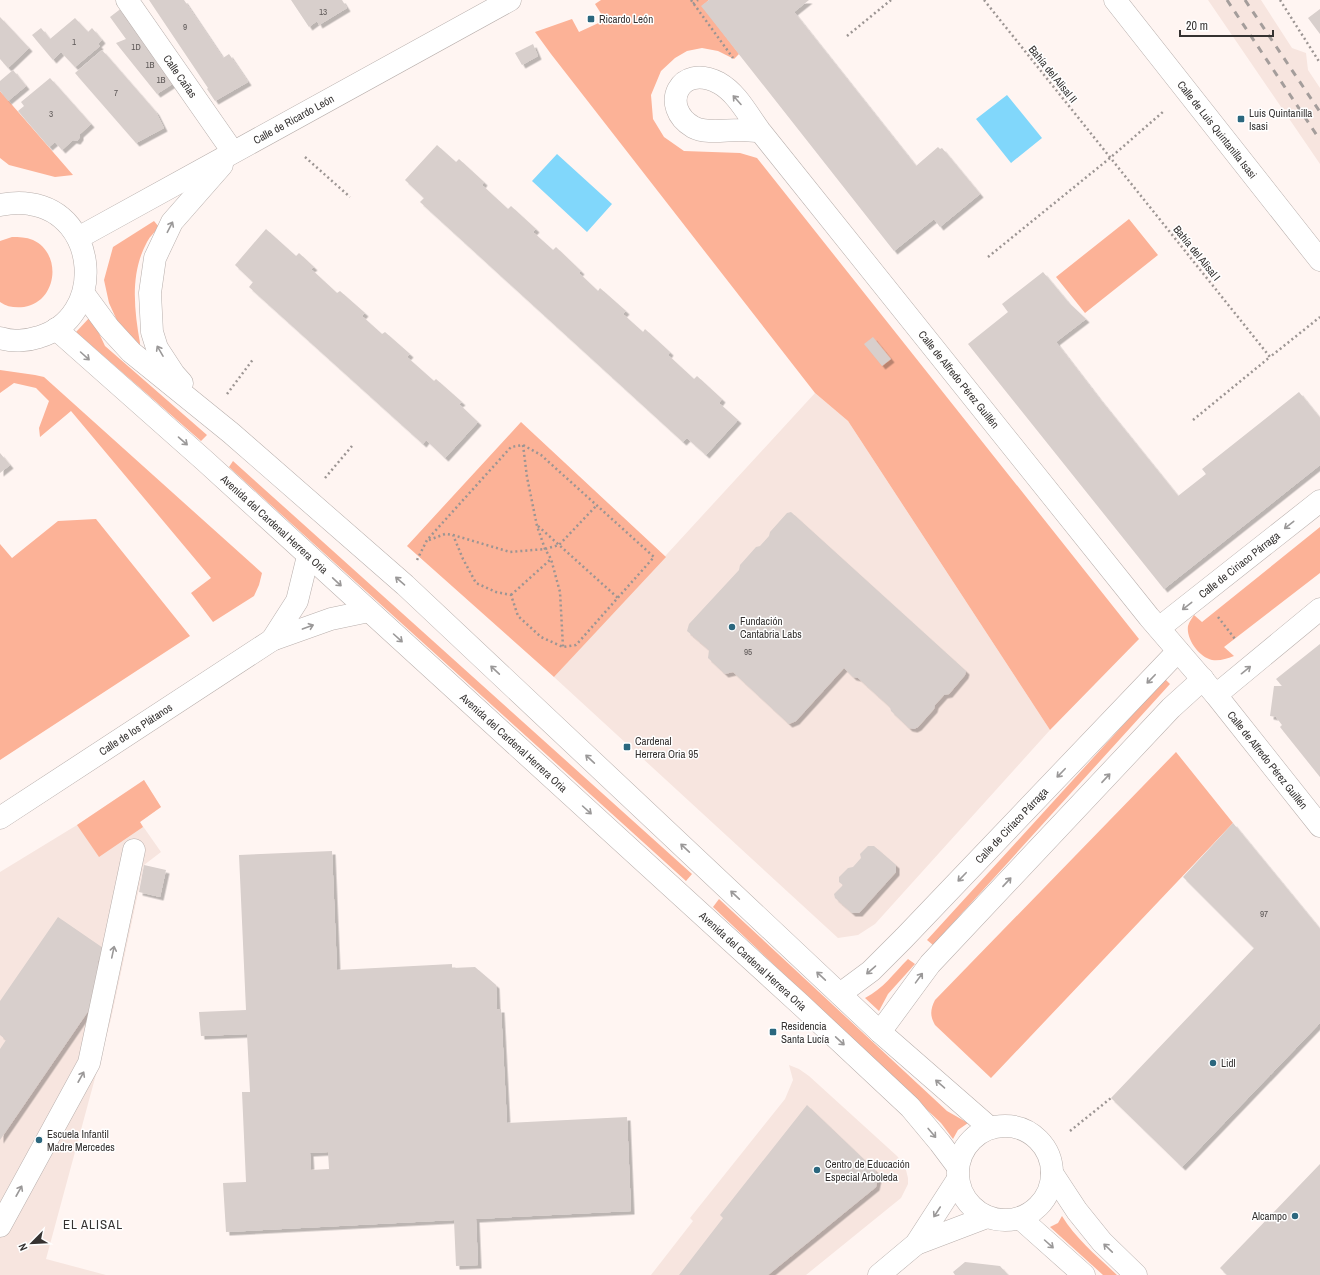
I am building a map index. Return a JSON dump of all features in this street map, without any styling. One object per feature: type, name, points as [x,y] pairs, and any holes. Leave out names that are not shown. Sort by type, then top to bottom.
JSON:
[{"type":"main road","name":"Calle Cañas","points":[[127,0],[233,152]]},
{"type":"main road","name":"Calle de Ricardo León","points":[[78,238],[510,0]]},
{"type":"main road","name":"Calle de Luis Quintanilla Isasi","points":[[1115,0],[1320,260]]},
{"type":"main road","name":"Calle de Alfredo Pérez Guillén","points":[[760,131],[1320,826]]},
{"type":"main road","points":[[232,433],[174,374],[157,348],[152,332],[150,293],[155,258],[172,222],[233,152]]},
{"type":"main road","points":[[0,205],[16,203],[32,204],[47,209],[61,218],[78,238],[84,252],[87,268],[84,294],[72,315],[56,329],[44,336],[31,340],[17,341],[0,338]]},
{"type":"main road","points":[[84,294],[109,328],[131,352],[232,433],[405,585],[880,1032],[990,1128]]},
{"type":"main road","name":"Avenida del Cardenal Herrera Oria","points":[[56,329],[211,466],[369,612],[719,929],[910,1107],[940,1143],[958,1173],[963,1195],[973,1208],[987,1217],[1004,1220],[1020,1218],[1036,1208],[1047,1192],[1051,1183],[1052,1173]]},
{"type":"main road","name":"Calle de Ciriaco Párraga","points":[[1159,628],[1320,501]]},
{"type":"main road","name":"Calle de los Plátanos","points":[[272,640],[297,601],[308,556]]},
{"type":"main road","points":[[880,1032],[930,964],[1171,708],[1209,687],[1320,609]]},
{"type":"main road","name":"Calle de los Plátanos","points":[[0,818],[272,640],[331,619],[369,612]]},
{"type":"main road","name":"Calle de Ciriaco Párraga","points":[[840,994],[871,971],[904,938],[1178,651]]},
{"type":"main road","points":[[0,1226],[89,1063],[134,850]]},
{"type":"main road","points":[[916,1244],[958,1173],[961,1154],[968,1143],[978,1134],[990,1128],[1012,1127],[1032,1135],[1041,1143],[1050,1162],[1052,1173],[1077,1211],[1102,1242],[1136,1275]]},
{"type":"main road","points":[[878,1275],[916,1244],[987,1217]]},
{"type":"main road","points":[[1020,1218],[1084,1275]]},
{"type":"path","points":[[691,0],[734,60]]},
{"type":"path","points":[[693,4],[698,0]]},
{"type":"path","points":[[846,36],[891,0]]},
{"type":"path","name":"Bahía del Alisal II","points":[[984,0],[1110,158]]},
{"type":"path","points":[[1280,0],[1320,63]]},
{"type":"path","points":[[988,257],[1110,158],[1164,111]]},
{"type":"path","points":[[305,157],[350,197]]},
{"type":"path","name":"Bahía del Alisal I","points":[[1110,158],[1270,357]]},
{"type":"path","points":[[1193,420],[1320,316]]},
{"type":"path","points":[[225,396],[254,358]]},
{"type":"path","points":[[523,445],[527,477],[537,526],[545,549],[551,558],[560,592],[563,646]]},
{"type":"path","points":[[416,562],[427,540],[511,447],[523,445],[541,455],[654,557],[576,645],[563,646],[541,637],[518,616],[511,595]]},
{"type":"path","points":[[325,478],[352,446]]},
{"type":"path","points":[[427,540],[445,534],[510,552],[545,549],[559,545],[597,505]]},
{"type":"path","points":[[537,526],[618,598]]},
{"type":"path","points":[[453,535],[463,559],[476,582],[496,592],[511,595]]},
{"type":"path","points":[[511,595],[551,558]]},
{"type":"path","points":[[1214,612],[1235,639]]},
{"type":"path","points":[[1070,1131],[1111,1098]]},
{"type":"shaded area","points":[[601,0],[709,0],[702,6],[739,54],[734,59],[718,51],[702,48],[687,51],[675,58],[661,71],[651,95],[653,119],[664,137],[684,151],[740,153],[757,158],[1139,639],[1050,730],[848,421],[815,393],[535,32],[572,19],[579,32],[605,20],[595,4]]},
{"type":"shaded area","points":[[1208,0],[1261,0],[1292,48],[1306,53],[1308,70],[1320,88],[1320,164]]},
{"type":"shaded area","points":[[0,91],[73,175],[55,177],[9,165],[0,158]]},
{"type":"shaded area","points":[[1129,219],[1158,255],[1085,313],[1056,277]]},
{"type":"shaded area","points":[[154,221],[159,227],[148,240],[138,266],[136,279],[135,304],[140,343],[139,348],[120,327],[109,303],[104,280],[113,247]]},
{"type":"shaded area","points":[[12,237],[30,239],[43,247],[49,256],[52,266],[52,277],[44,296],[35,303],[24,307],[11,307],[0,302],[0,241]]},
{"type":"shaded area","points":[[91,316],[105,346],[207,435],[201,441],[76,332]]},
{"type":"shaded area","points":[[0,370],[44,377],[262,573],[254,596],[213,622],[191,593],[211,578],[71,411],[40,437],[39,428],[49,401],[36,388],[14,383],[0,393]]},
{"type":"shaded area","points":[[815,393],[848,421],[1050,730],[875,924],[858,935],[838,938],[554,677]]},
{"type":"shaded area","points":[[521,422],[666,557],[554,677],[407,546]]},
{"type":"shaded area","points":[[233,461],[692,874],[686,881],[229,467]]},
{"type":"shaded area","points":[[96,519],[190,636],[0,760],[0,544],[12,558],[58,521]]},
{"type":"shaded area","points":[[1320,527],[1320,573],[1224,647],[1234,656],[1223,660],[1212,660],[1202,655],[1191,642],[1188,631],[1188,625],[1194,615],[1202,622]]},
{"type":"shaded area","points":[[1165,679],[1170,684],[933,945],[927,940]]},
{"type":"shaded area","points":[[1176,752],[1233,823],[991,1078],[935,1025],[931,1013],[935,1000]]},
{"type":"shaded area","name":"Escuela Infantil Madre Mercedes","points":[[144,780],[161,807],[140,822],[161,852],[144,865],[111,1019],[46,1259],[106,1275],[0,1275],[0,872],[77,825]]},
{"type":"shaded area","points":[[144,780],[161,807],[140,822],[143,827],[99,857],[77,825]]},
{"type":"shaded area","points":[[719,899],[947,1111],[968,1123],[958,1130],[953,1139],[941,1123],[713,907]]},
{"type":"shaded area","points":[[908,959],[915,964],[888,994],[879,1011],[865,998],[883,985]]},
{"type":"shaded area","name":"Centro de Educación Especial Arboleda","points":[[789,1065],[799,1069],[809,1076],[897,1156],[905,1166],[908,1178],[908,1184],[901,1198],[806,1275],[651,1275],[693,1221],[690,1218],[785,1099],[793,1080]]},
{"type":"shaded area","points":[[1062,1216],[1080,1240],[1117,1275],[1103,1275],[1050,1227],[1058,1223]]},
{"type":"water","points":[[1007,95],[1042,138],[1011,163],[976,119]]},
{"type":"water","points":[[557,154],[612,204],[587,232],[532,181]]},
{"type":"building","points":[[149,0],[184,0],[223,58],[229,54],[248,82],[215,101],[207,89],[208,88]]},
{"type":"building","points":[[291,0],[342,0],[347,8],[319,25],[317,21],[309,27]]},
{"type":"building","points":[[709,0],[809,0],[794,12],[916,166],[938,147],[940,149],[942,148],[980,194],[940,227],[934,219],[894,251],[701,6]]},
{"type":"building","points":[[123,7],[177,81],[157,94],[116,43],[126,39],[110,17]]},
{"type":"building","points":[[1320,9],[1320,34],[1308,18]]},
{"type":"building","points":[[0,17],[29,48],[8,68],[0,59]]},
{"type":"building","points":[[75,18],[88,32],[92,28],[102,40],[98,44],[100,46],[75,67],[61,52],[53,60],[32,35],[41,28],[50,39]]},
{"type":"building","points":[[533,44],[538,56],[522,65],[515,53]]},
{"type":"building","points":[[102,50],[156,112],[164,128],[136,143],[75,73]]},
{"type":"building","points":[[13,70],[26,86],[8,101],[0,91],[0,81]]},
{"type":"building","points":[[50,78],[91,124],[80,134],[77,141],[73,140],[62,150],[55,142],[49,147],[18,111],[24,106],[21,102]]},
{"type":"building","points":[[437,145],[456,162],[459,159],[484,182],[482,185],[508,209],[511,206],[536,229],[533,232],[553,250],[556,247],[581,271],[579,273],[598,291],[600,288],[626,311],[623,314],[643,332],[645,329],[670,352],[668,355],[694,379],[697,376],[722,399],[719,403],[738,420],[706,455],[687,438],[683,442],[420,202],[424,198],[405,180]]},
{"type":"building","points":[[266,229],[296,256],[299,253],[314,267],[311,269],[337,293],[340,291],[365,313],[362,316],[382,334],[385,332],[410,354],[407,357],[434,381],[436,379],[462,402],[459,404],[478,422],[445,458],[426,440],[423,444],[249,287],[253,282],[235,265]]},
{"type":"building","points":[[1043,272],[1068,302],[1086,319],[1056,342],[1178,496],[1206,474],[1202,469],[1299,392],[1320,418],[1320,465],[1164,589],[968,344],[1008,312],[1002,304]]},
{"type":"building","points":[[873,337],[891,359],[882,366],[864,344]]},
{"type":"building","points":[[0,453],[10,465],[0,473]]},
{"type":"building","points":[[791,512],[966,671],[965,675],[949,694],[944,695],[918,727],[914,729],[909,728],[891,711],[890,707],[858,678],[853,677],[844,668],[796,721],[789,724],[733,672],[725,674],[708,658],[709,650],[687,631],[689,624],[739,570],[740,565],[756,547],[760,546],[787,513]]},
{"type":"building","points":[[1320,644],[1320,777],[1280,727],[1282,725],[1276,717],[1270,716],[1274,686],[1282,686],[1276,679]]},
{"type":"building","name":"Lidl","points":[[1233,823],[1320,929],[1320,1023],[1182,1167],[1111,1098],[1254,948],[1183,877]]},
{"type":"building","points":[[868,846],[874,846],[896,865],[896,872],[859,913],[852,913],[835,898],[834,894],[843,885],[839,882],[839,877],[848,868],[853,867],[861,858],[860,854]]},
{"type":"building","points":[[332,851],[337,970],[452,964],[452,968],[475,967],[496,985],[497,1009],[501,1009],[507,1123],[627,1117],[631,1211],[476,1219],[478,1265],[456,1266],[454,1220],[226,1232],[223,1183],[246,1182],[242,1092],[250,1092],[247,1034],[201,1036],[199,1012],[246,1010],[239,855]],"holes":[[[328,1152],[329,1169],[311,1170],[310,1153]]]},
{"type":"building","points":[[144,865],[166,870],[160,897],[139,892]]},
{"type":"building","points":[[58,917],[106,950],[98,961],[101,985],[104,988],[0,1140],[0,1049],[6,1040],[0,1035],[0,1001]]},
{"type":"building","points":[[807,1105],[875,1170],[878,1178],[876,1187],[768,1275],[679,1275],[723,1218],[720,1215]]},
{"type":"building","name":"Alcampo","points":[[1320,1164],[1320,1275],[1227,1275],[1220,1268]]},
{"type":"building","points":[[965,1262],[1000,1266],[1008,1275],[955,1275],[953,1272]]},
{"type":"railway","points":[[1227,0],[1320,140]]},
{"type":"railway","points":[[1245,0],[1320,112]]},
{"type":"place","name":"Ricardo León","points":[[591,19]]},
{"type":"place","name":"Luis Quintanilla Isasi","points":[[1241,119]]},
{"type":"place","name":"Fundación Cantabria Labs","points":[[732,627]]},
{"type":"place","name":"Cardenal Herrera Oria 95","points":[[627,747]]},
{"type":"place","name":"Residencia Santa Lucía","points":[[773,1032]]},
{"type":"place","name":"Lidl","points":[[1213,1063]]},
{"type":"place","name":"Escuela Infantil Madre Mercedes","points":[[39,1140]]},
{"type":"place","name":"Centro de Educación Especial Arboleda","points":[[817,1170]]},
{"type":"place","name":"Alcampo","points":[[1295,1216]]},
{"type":"district","name":"EL ALISAL","points":[[93,1224]]}]
